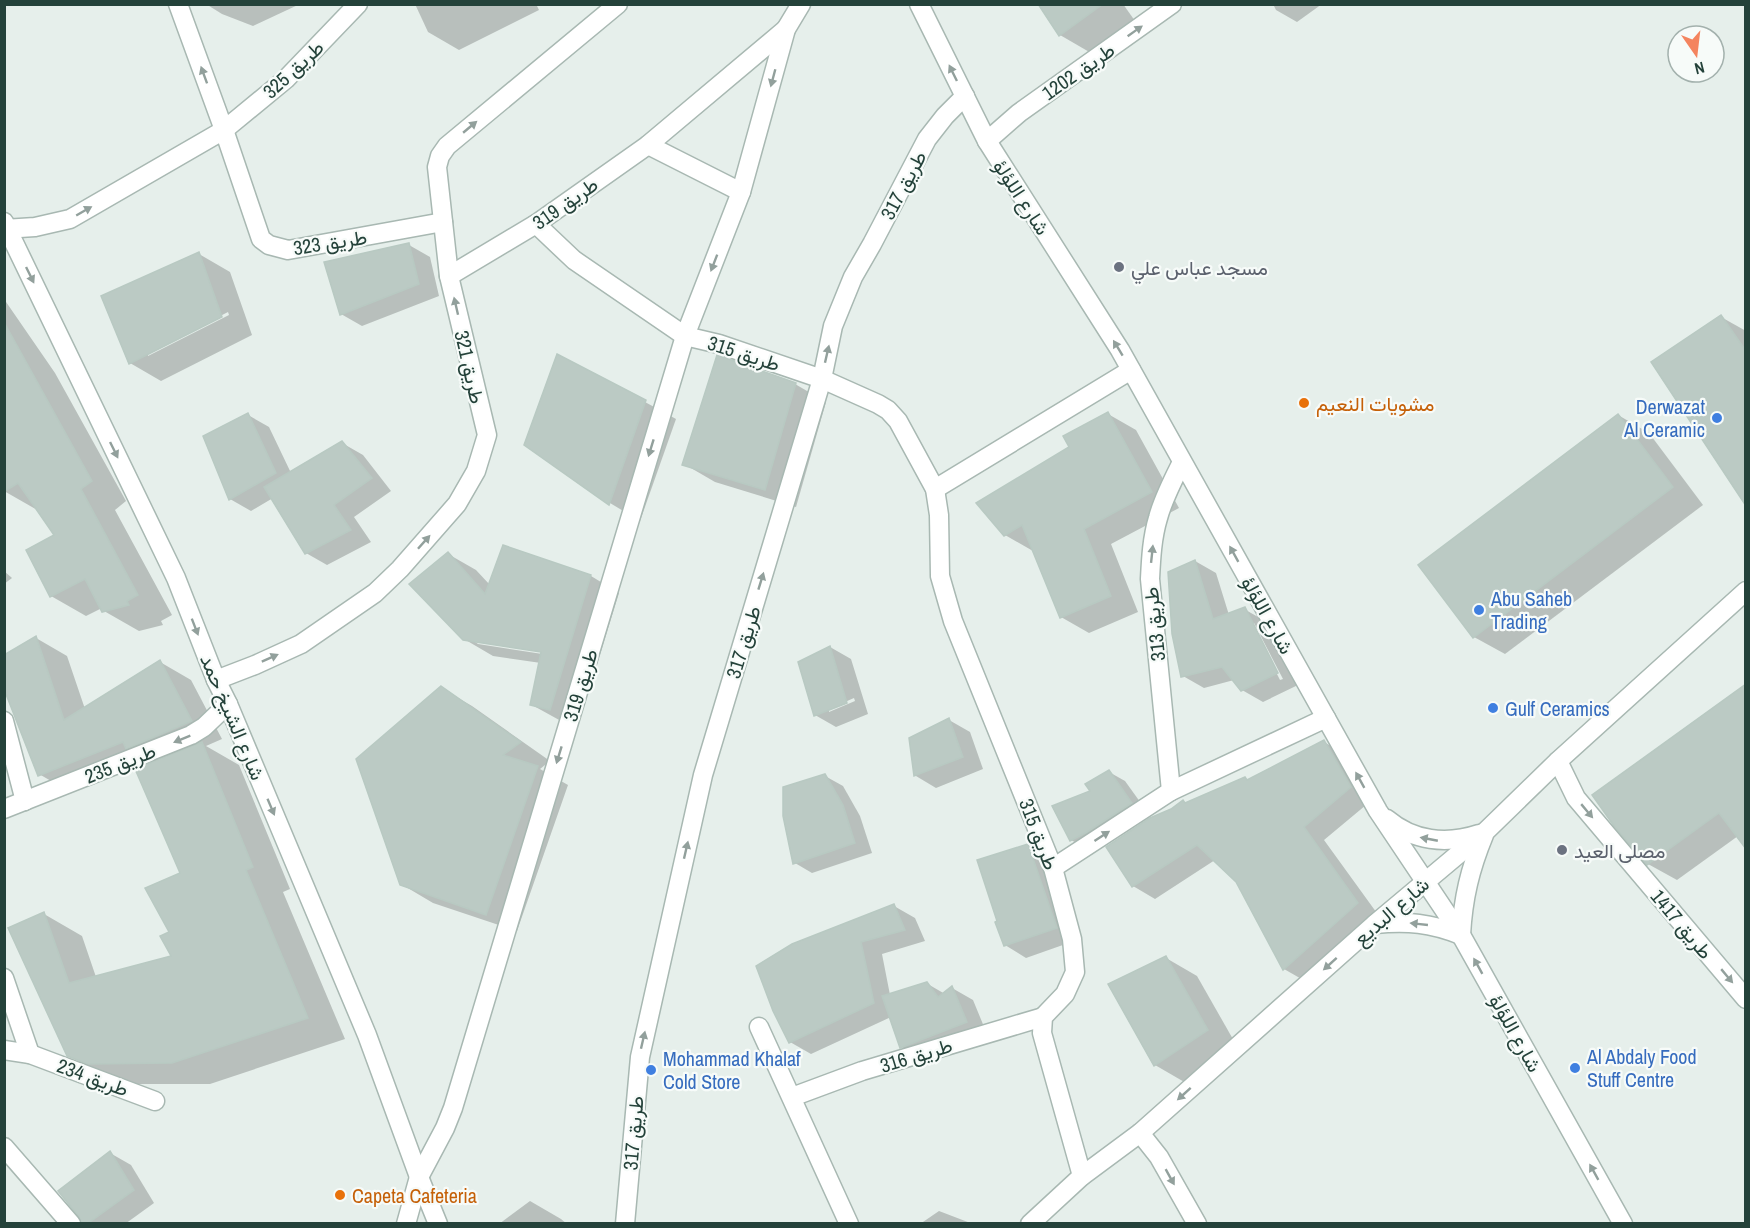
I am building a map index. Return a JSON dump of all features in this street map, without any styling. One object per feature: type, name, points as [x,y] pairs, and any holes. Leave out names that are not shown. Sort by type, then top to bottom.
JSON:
[{"type":"street","name":"طريق 323","points":[[178,4],[261,239],[269,245],[288,250],[443,222]]},
{"type":"street","name":"طريق 325","points":[[224,130],[286,79],[358,4]]},
{"type":"street","name":"طريق 321","points":[[216,680],[301,644],[375,593],[400,569],[457,504],[477,471],[487,435],[449,276],[436,167],[447,146],[618,4]]},
{"type":"street","name":"طريق 319","points":[[406,1224],[419,1178],[453,1108],[685,336],[741,192],[786,30],[801,4]]},
{"type":"street","name":"شارع اللؤلؤ","points":[[919,4],[987,141],[1120,350],[1378,811],[1461,935],[1623,1224]]},
{"type":"street","name":"طريق 1202","points":[[987,141],[1019,113],[1172,4]]},
{"type":"street","name":"طريق 319","points":[[449,276],[536,224],[648,145],[786,30]]},
{"type":"street","name":"طريق 317","points":[[625,1224],[640,1057],[703,775],[822,379],[834,326],[853,277],[927,139],[964,96]]},
{"type":"street","points":[[6,226],[53,224],[70,219],[224,130]]},
{"type":"street","points":[[648,145],[741,192]]},
{"type":"street","name":"طريق 315","points":[[536,224],[574,260],[685,336],[719,344],[822,379],[888,410],[898,421],[935,489],[939,515],[940,576],[952,621],[1053,868],[1072,939],[1075,972],[1065,994],[1042,1017]]},
{"type":"street","name":"شارع الشيخ حمد","points":[[6,226],[176,578],[216,680],[367,1035],[438,1224]]},
{"type":"street","points":[[935,489],[1131,370]]},
{"type":"street","name":"طريق 313","points":[[1172,791],[1150,579],[1152,549],[1158,518],[1168,490],[1182,462]]},
{"type":"street","name":"شارع البديع","points":[[1030,1224],[1082,1176],[1140,1133],[1375,924],[1486,831],[1558,761],[1746,591]]},
{"type":"street","name":"طريق 235","points":[[4,809],[191,735],[204,727],[228,704]]},
{"type":"street","points":[[1053,868],[1172,791],[1326,718]]},
{"type":"street","points":[[4,721],[25,801]]},
{"type":"street","name":"طريق 1417","points":[[1558,761],[1576,798],[1746,999]]},
{"type":"street","points":[[1378,811],[1396,826],[1417,836],[1440,841],[1464,839],[1486,831]]},
{"type":"street","points":[[1375,924],[1419,923],[1441,927],[1461,935],[1465,892],[1486,831]]},
{"type":"street","points":[[4,978],[30,1054]]},
{"type":"street","points":[[1042,1017],[1042,1033],[1082,1176]]},
{"type":"street","name":"طريق 316","points":[[792,1097],[862,1071],[1042,1017]]},
{"type":"street","points":[[759,1027],[849,1224]]},
{"type":"street","name":"طريق 234","points":[[4,1050],[30,1054],[155,1101]]},
{"type":"street","points":[[1140,1133],[1159,1157],[1193,1222]]},
{"type":"street","points":[[4,1147],[71,1224]]},
{"type":"building","points":[[1038,4],[1103,4],[1059,36]]},
{"type":"building","points":[[409,243],[419,284],[340,315],[324,262]]},
{"type":"building","points":[[199,252],[222,317],[129,364],[101,296]]},
{"type":"building","name":"Derwazat Al Ceramic","points":[[1721,315],[1746,351],[1746,506],[1651,362]]},
{"type":"building","points":[[4,322],[92,481],[81,489],[138,595],[127,601],[129,605],[102,612],[85,579],[50,597],[26,550],[54,535],[18,483],[4,492]]},
{"type":"building","points":[[557,354],[646,400],[609,505],[524,445]]},
{"type":"building","points":[[717,355],[796,383],[765,490],[682,465]]},
{"type":"building","points":[[1108,412],[1152,492],[1084,529],[1111,596],[1060,618],[1022,525],[1004,536],[976,503],[1069,447],[1063,436]]},
{"type":"building","points":[[248,413],[276,473],[229,500],[203,436]]},
{"type":"building","points":[[1618,414],[1673,487],[1473,638],[1418,565]]},
{"type":"building","points":[[342,441],[372,478],[334,505],[351,530],[305,554],[264,487]]},
{"type":"building","points":[[503,545],[591,575],[550,710],[530,705],[541,652],[463,640],[409,584],[448,552],[485,594]]},
{"type":"building","points":[[1195,560],[1213,619],[1245,607],[1278,673],[1241,691],[1222,667],[1181,677],[1172,634],[1168,572]]},
{"type":"building","points":[[36,636],[64,720],[160,660],[192,721],[126,749],[123,742],[38,776],[4,689],[4,655]]},
{"type":"building","points":[[830,646],[847,703],[814,716],[798,662]]},
{"type":"building","points":[[1746,684],[1746,849],[1719,813],[1647,865],[1614,826],[1592,795]]},
{"type":"building","points":[[441,686],[521,742],[503,755],[538,766],[486,915],[400,885],[356,759]]},
{"type":"building","points":[[949,718],[963,757],[914,776],[909,738]]},
{"type":"building","points":[[1324,740],[1351,787],[1304,827],[1358,903],[1283,970],[1236,882],[1197,845],[1132,887],[1106,847],[1150,818],[1171,809],[1183,800],[1185,803],[1245,777],[1247,780]]},
{"type":"building","points":[[202,742],[253,867],[246,870],[308,1018],[172,1063],[88,1064],[67,1056],[8,928],[44,912],[69,983],[171,956],[160,936],[169,932],[145,888],[180,873],[135,769]]},
{"type":"building","points":[[1109,770],[1132,803],[1070,841],[1052,806],[1090,791],[1085,784]]},
{"type":"building","points":[[825,774],[843,805],[855,843],[793,864],[783,816],[783,787]]},
{"type":"building","points":[[1028,844],[1057,928],[1004,946],[977,860]]},
{"type":"building","points":[[894,904],[905,930],[861,942],[874,1003],[789,1043],[773,1011],[756,966],[792,944]]},
{"type":"building","points":[[1166,956],[1208,1030],[1154,1066],[1108,984]]},
{"type":"building","points":[[927,982],[938,997],[952,986],[967,1022],[900,1048],[882,996]]},
{"type":"building","points":[[110,1151],[134,1190],[87,1224],[82,1224],[58,1191]]},
{"type":"place","name":"مسجد عباس علي","points":[[1119,267]]},
{"type":"place","name":"مشويات النعيم","points":[[1304,403]]},
{"type":"place","name":"Derwazat Al Ceramic","points":[[1717,418]]},
{"type":"place","name":"Abu Saheb Trading","points":[[1479,610]]},
{"type":"place","name":"Gulf Ceramics","points":[[1493,708]]},
{"type":"place","name":"مصلى العيد","points":[[1562,850]]},
{"type":"place","name":"Al Abdaly Food Stuff Centre","points":[[1575,1068]]},
{"type":"place","name":"Mohammad Khalaf Cold Store","points":[[651,1070]]},
{"type":"place","name":"Capeta Cafeteria","points":[[340,1195]]}]
